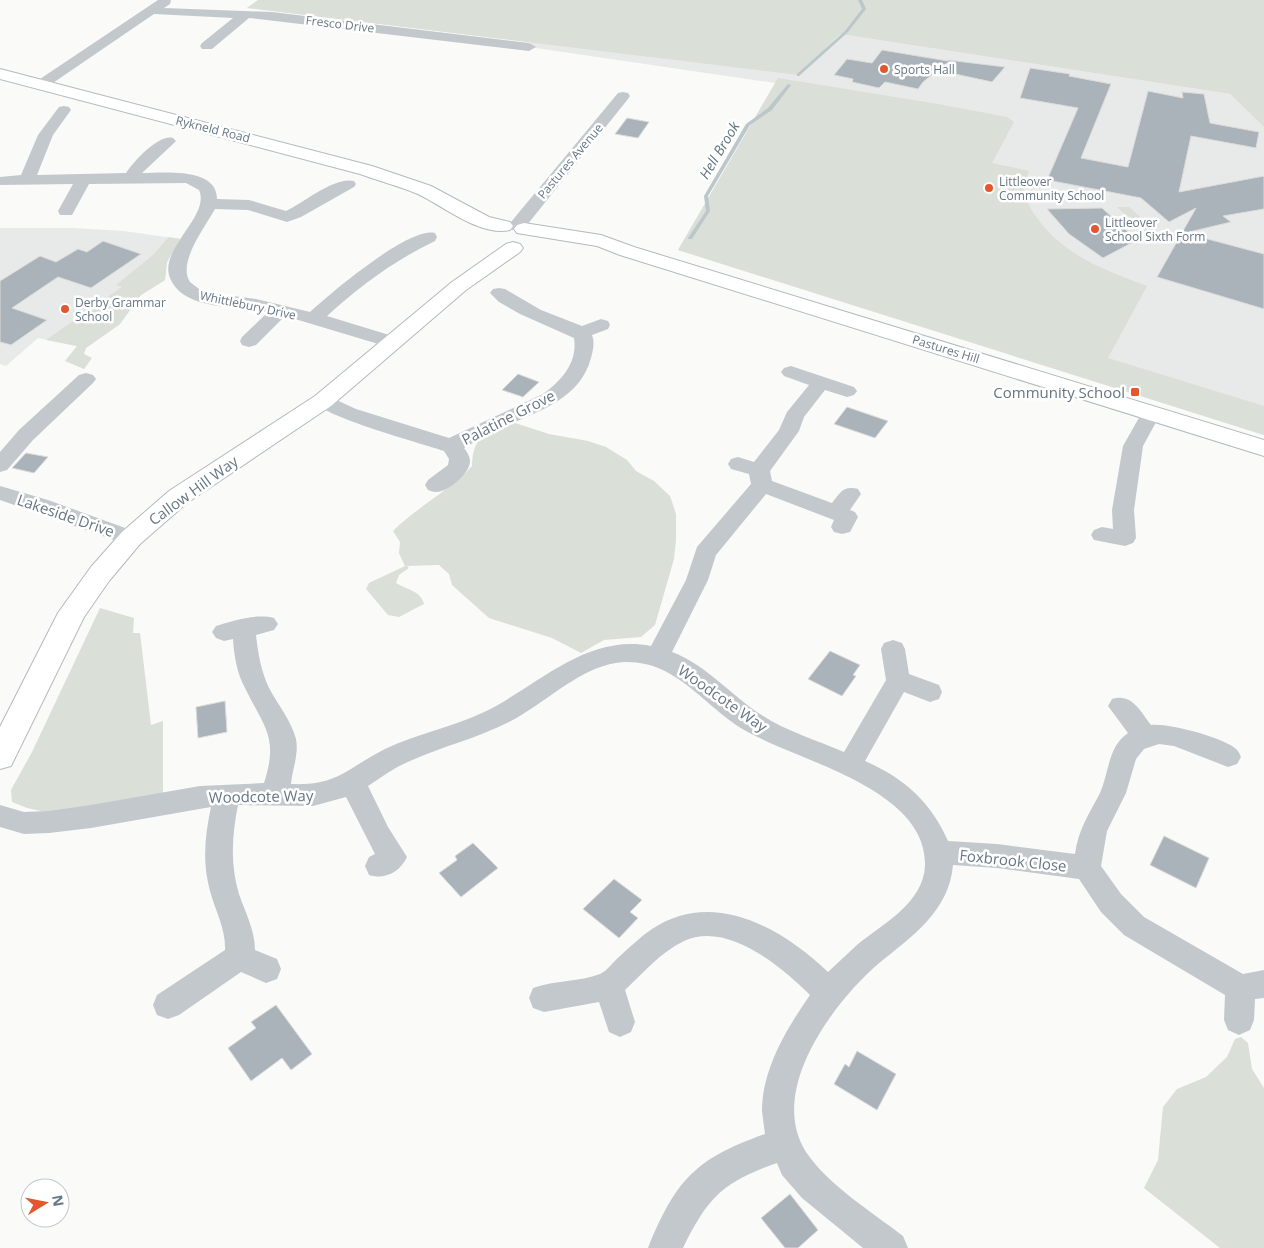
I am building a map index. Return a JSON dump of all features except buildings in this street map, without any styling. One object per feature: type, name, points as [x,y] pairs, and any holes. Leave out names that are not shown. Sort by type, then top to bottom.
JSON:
[{"type":"street","points":[[42,84],[166,0]]},
{"type":"street","name":"Fresco Drive","points":[[151,10],[175,13],[246,14],[529,48]]},
{"type":"street","points":[[207,46],[246,14]]},
{"type":"street","name":"Rykneld Road","points":[[0,74],[349,165],[399,180],[424,190],[482,221],[515,235]]},
{"type":"street","name":"Pastures Avenue","points":[[515,235],[624,96]]},
{"type":"street","points":[[27,180],[41,140],[52,122],[64,110]]},
{"type":"street","points":[[132,177],[141,162],[168,142]]},
{"type":"street","points":[[3,181],[169,176],[191,179],[206,187],[209,193],[209,204],[249,205],[287,217],[301,211],[335,189],[348,184]]},
{"type":"street","points":[[66,211],[84,178]]},
{"type":"street","name":"Rykneld Road","points":[[424,190],[485,244],[496,247],[515,235]]},
{"type":"street","name":"Whittlebury Drive","points":[[209,204],[178,262],[177,268],[181,283],[186,288],[205,298],[242,302],[281,310],[347,327],[392,342]]},
{"type":"street","name":"Pastures Hill","points":[[515,235],[565,244],[628,251],[1264,448]]},
{"type":"street","name":"Callow Hill Way","points":[[0,757],[72,613],[100,574],[131,538],[178,497],[323,401],[459,286],[497,261],[515,235]]},
{"type":"street","points":[[313,318],[345,289],[385,260],[429,236]]},
{"type":"street","name":"Callow Hill Way","points":[[459,286],[485,244]]},
{"type":"street","points":[[499,293],[508,300],[581,333],[601,325]]},
{"type":"street","points":[[249,341],[281,310]]},
{"type":"street","name":"Palatine Grove","points":[[451,446],[548,400],[566,386],[577,372],[582,358],[584,339],[581,333]]},
{"type":"street","points":[[791,372],[847,391]]},
{"type":"street","points":[[0,464],[26,435],[86,379]]},
{"type":"street","points":[[657,656],[670,635],[697,580],[705,553],[760,477],[789,431],[794,416],[821,382]]},
{"type":"street","name":"Palatine Grove","points":[[323,401],[349,413],[451,446],[460,457],[461,462],[458,468],[436,485]]},
{"type":"street","points":[[58,406],[79,412]]},
{"type":"street","points":[[1102,535],[1125,538],[1122,510],[1133,446],[1151,413]]},
{"type":"street","points":[[738,464],[839,520],[850,494]]},
{"type":"street","name":"Lakeside Drive","points":[[0,494],[40,505],[131,538]]},
{"type":"street","points":[[245,628],[246,650],[253,679],[283,736],[285,751],[274,794]]},
{"type":"street","points":[[849,766],[898,680],[893,649]]},
{"type":"street","name":"Woodcote Way","points":[[0,816],[24,823],[47,822],[204,796],[274,794],[305,797],[321,795],[352,783],[398,754],[500,716],[592,660],[619,653],[657,656],[676,664],[751,721],[892,787],[908,800],[930,831],[938,852],[937,879],[924,906],[912,919],[855,966],[829,993],[814,1015],[785,1068],[780,1088],[778,1106],[784,1144],[793,1162],[810,1183],[891,1248]]},
{"type":"street","points":[[898,680],[930,692]]},
{"type":"street","points":[[1121,706],[1145,736],[1167,735],[1187,740],[1228,757]]},
{"type":"street","name":"Foxbrook Close","points":[[1145,736],[1139,738],[1131,745],[1125,754],[1113,793],[1094,830],[1087,868],[1111,903],[1134,926],[1252,986]]},
{"type":"street","points":[[352,783],[378,835],[393,857],[379,866]]},
{"type":"street","points":[[168,1005],[239,958],[242,945],[222,883],[218,854],[220,827],[227,795]]},
{"type":"street","name":"Foxbrook Close","points":[[938,852],[997,856],[1087,868]]},
{"type":"street","points":[[544,998],[609,986],[659,940],[674,930],[708,924],[728,926],[745,932],[783,952],[806,970],[829,993]]},
{"type":"street","points":[[239,958],[266,970]]},
{"type":"street","points":[[609,986],[620,1022]]},
{"type":"street","points":[[1239,1020],[1252,986]]},
{"type":"street","points":[[665,1248],[690,1201],[710,1178],[734,1163],[784,1144]]},
{"type":"shaded area","name":"Littleover Community School","points":[[258,0],[868,0],[840,34],[1230,94],[1264,127],[1264,435],[678,250],[775,83],[529,47],[530,42],[247,8]]},
{"type":"shaded area","points":[[258,0],[1264,0],[1264,127],[1230,94],[840,34],[798,75],[247,8]]},
{"type":"shaded area","points":[[778,78],[938,104],[1007,117],[1014,122],[992,163],[1029,171],[1024,189],[1027,200],[1037,218],[1060,242],[1086,260],[1147,286],[1108,358],[1264,406],[1264,435],[678,250]]},
{"type":"shaded area","points":[[1117,207],[1129,207],[1156,231],[1148,235]]},
{"type":"shaded area","name":"Derby Grammar School","points":[[0,228],[73,228],[124,231],[180,239],[167,262],[165,280],[141,295],[120,324],[86,348],[38,338],[6,366],[0,364]]},
{"type":"shaded area","points":[[169,237],[180,239],[167,262],[165,280],[141,295],[120,324],[86,348],[84,354],[92,358],[84,369],[65,361],[77,346],[46,340],[122,287],[116,285],[152,256]]},
{"type":"shaded area","points":[[515,423],[549,434],[588,441],[606,447],[627,460],[636,471],[654,481],[670,496],[676,514],[674,559],[655,625],[641,637],[604,640],[581,653],[552,638],[489,618],[452,585],[449,574],[439,565],[407,566],[409,568],[399,575],[396,583],[416,593],[424,604],[399,617],[388,615],[366,589],[369,583],[405,566],[399,553],[400,542],[393,531],[472,466],[475,447],[483,436]]},
{"type":"shaded area","points":[[100,608],[134,618],[133,633],[140,633],[151,725],[163,721],[163,795],[50,813],[27,808],[12,802],[11,790],[32,752]]},
{"type":"shaded area","points":[[1241,1037],[1248,1043],[1252,1069],[1264,1088],[1264,1248],[1220,1248],[1144,1188],[1158,1160],[1163,1107],[1177,1089],[1206,1077],[1227,1057],[1235,1039]]},
{"type":"waterway","name":"Hell Brook","points":[[798,75],[846,32],[864,9],[860,0]]},
{"type":"waterway","name":"Hell Brook","points":[[690,238],[708,211],[706,196],[748,124],[770,109],[789,85]]},
{"type":"place","name":"Sports Hall","points":[[884,69]]},
{"type":"place","name":"Littleover Community School","points":[[989,188]]},
{"type":"place","name":"Littleover School Sixth Form","points":[[1095,229]]},
{"type":"place","name":"Derby Grammar School","points":[[65,309]]},
{"type":"place","name":"Community School","points":[[1135,392]]}]
